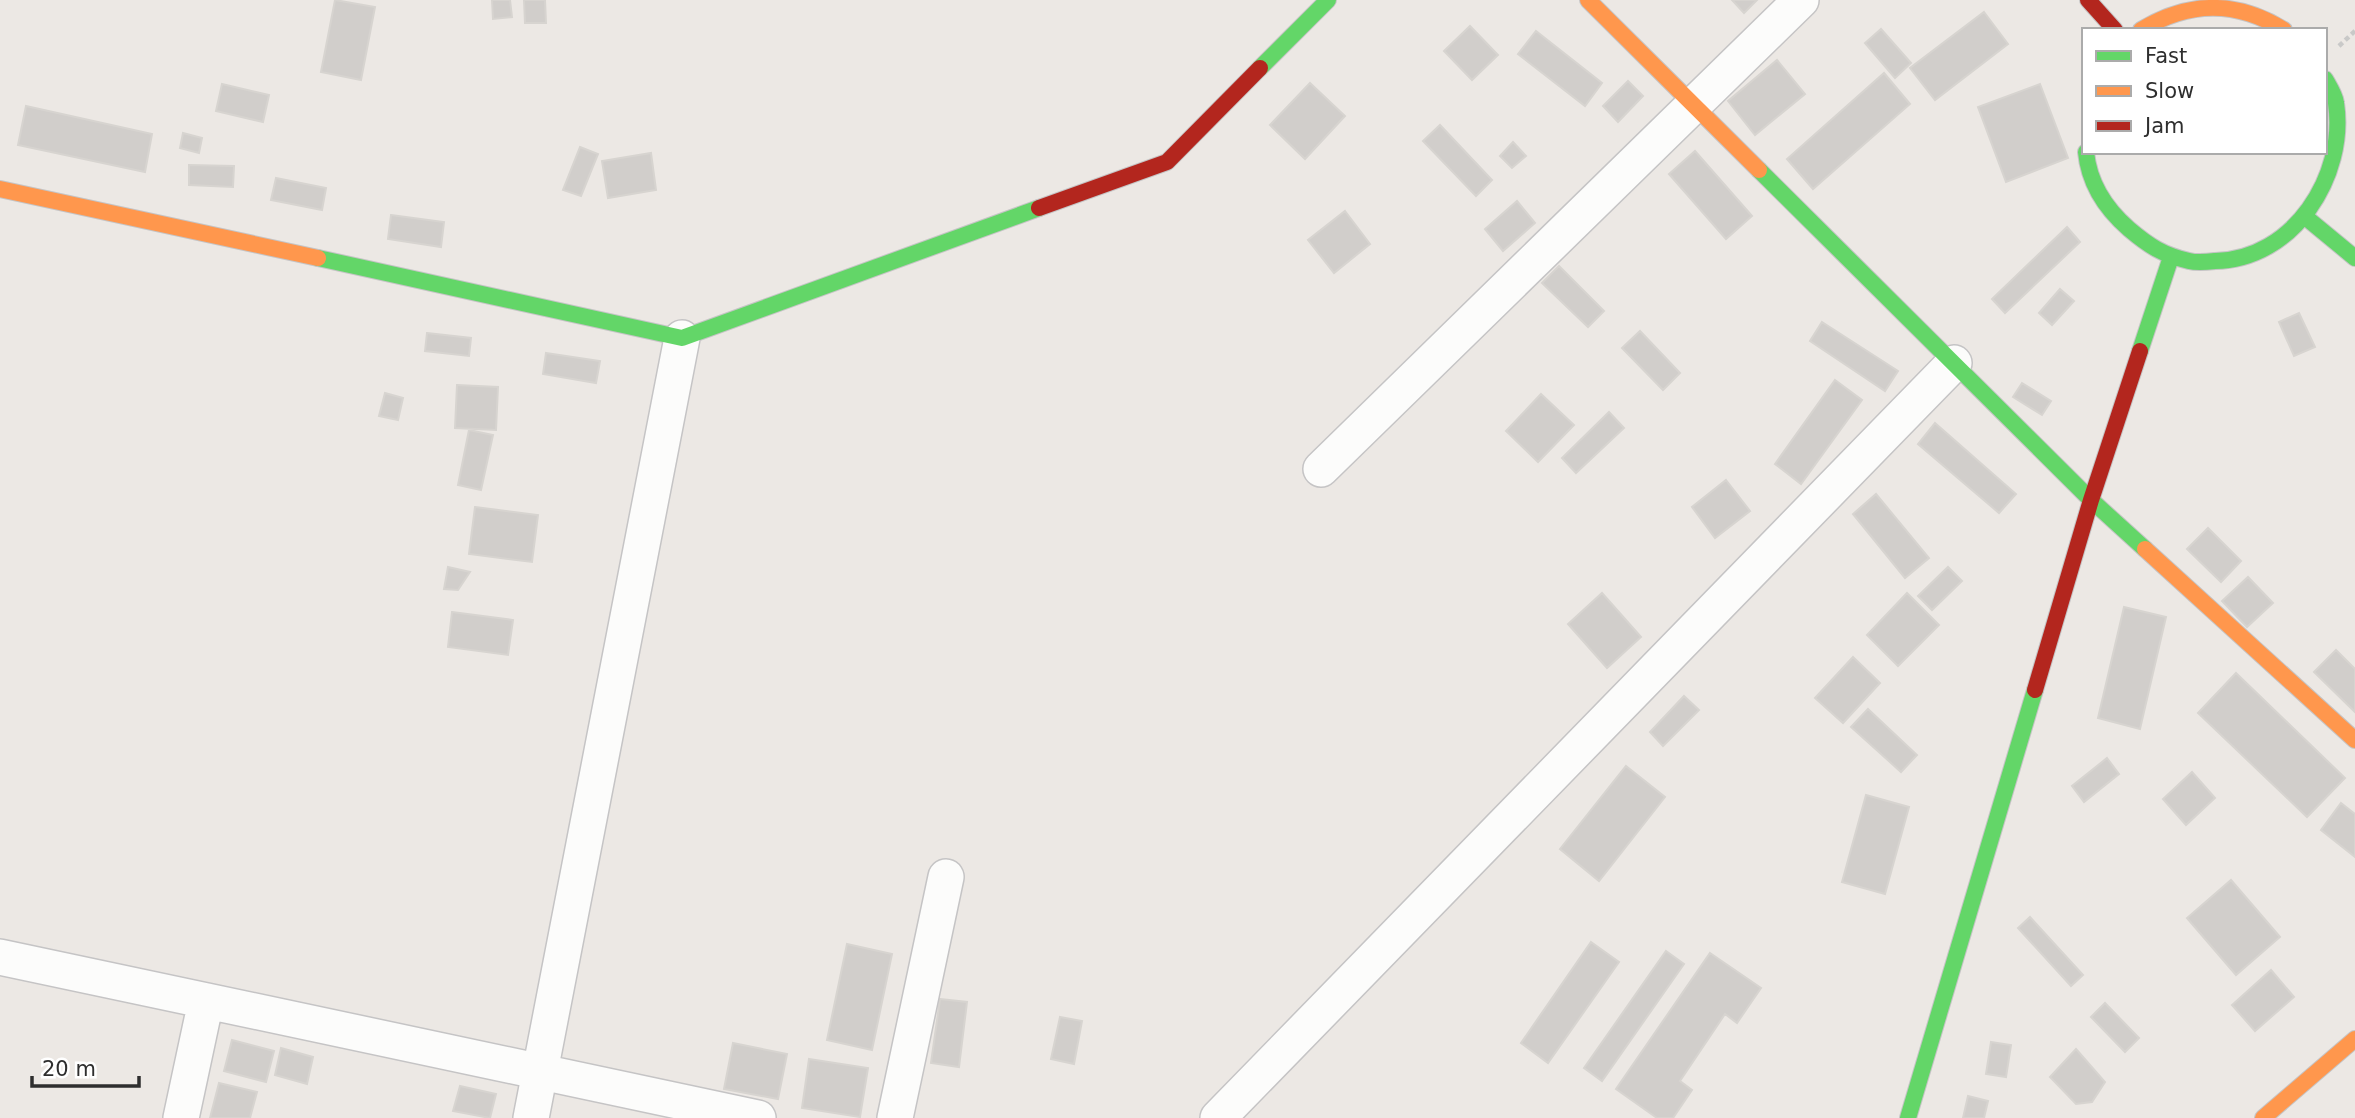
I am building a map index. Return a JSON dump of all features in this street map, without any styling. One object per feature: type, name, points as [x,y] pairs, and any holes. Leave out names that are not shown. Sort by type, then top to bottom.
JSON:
[{"type":"street","points":[[0,189],[682,338],[1167,162],[1328,0]]},
{"type":"street","points":[[1588,0],[2091,500],[2355,740]]},
{"type":"street","points":[[1321,469],[1801,0]]},
{"type":"street","points":[[2088,0],[2113,28]]},
{"type":"street","points":[[2144,28],[2155,20],[2189,9],[2225,7],[2260,16],[2281,28]]},
{"type":"street","points":[[2086,154],[2103,203],[2132,236],[2171,257],[2208,264],[2246,260],[2280,245],[2309,220],[2331,184],[2340,144],[2336,103],[2327,83]]},
{"type":"street","points":[[2309,220],[2355,258]]},
{"type":"street","points":[[1908,1118],[2091,500],[2171,257]]},
{"type":"street","points":[[531,1118],[682,338]]},
{"type":"street","points":[[1218,1118],[1954,363]]},
{"type":"street","points":[[895,1118],[946,877]]},
{"type":"street","points":[[0,957],[758,1118]]},
{"type":"street","points":[[180,1118],[206,1001]]},
{"type":"street","points":[[2263,1118],[2355,1039]]},
{"type":"building","points":[[335,0],[375,7],[361,80],[321,72]]},
{"type":"building","points":[[492,0],[510,0],[512,17],[493,19]]},
{"type":"building","points":[[524,0],[545,0],[546,23],[525,23]]},
{"type":"building","points":[[1732,0],[1757,0],[1744,13]]},
{"type":"building","points":[[1984,12],[2008,44],[1935,100],[1910,68]]},
{"type":"building","points":[[1470,26],[1498,55],[1472,80],[1444,51]]},
{"type":"building","points":[[1881,29],[1911,63],[1895,78],[1865,43]]},
{"type":"building","points":[[1536,31],[1602,83],[1585,106],[1518,54]]},
{"type":"building","points":[[1777,60],[1805,94],[1755,135],[1728,101]]},
{"type":"building","points":[[1884,73],[1910,104],[1813,189],[1787,159]]},
{"type":"building","points":[[1628,81],[1643,96],[1618,122],[1603,106]]},
{"type":"building","points":[[1310,83],[1345,116],[1305,159],[1270,125]]},
{"type":"building","points":[[222,84],[269,95],[263,122],[216,111]]},
{"type":"building","points":[[2040,84],[2068,158],[2006,182],[1978,107]]},
{"type":"building","points":[[26,106],[152,134],[145,172],[18,145]]},
{"type":"building","points":[[1440,125],[1492,180],[1476,196],[1423,141]]},
{"type":"building","points":[[183,133],[202,138],[199,153],[180,148]]},
{"type":"building","points":[[1513,142],[1526,156],[1512,168],[1500,156]]},
{"type":"building","points":[[580,147],[598,154],[581,196],[563,190]]},
{"type":"building","points":[[1695,151],[1752,216],[1726,239],[1669,174]]},
{"type":"building","points":[[651,153],[656,190],[608,198],[602,161]]},
{"type":"building","points":[[189,165],[234,166],[233,187],[189,185]]},
{"type":"building","points":[[276,178],[326,188],[322,210],[271,200]]},
{"type":"building","points":[[1517,201],[1535,223],[1503,251],[1485,229]]},
{"type":"building","points":[[1345,211],[1370,244],[1334,273],[1308,240]]},
{"type":"building","points":[[391,215],[444,222],[441,247],[388,239]]},
{"type":"building","points":[[2067,227],[2080,242],[2005,313],[1992,299]]},
{"type":"building","points":[[1559,266],[1604,311],[1588,327],[1542,283]]},
{"type":"building","points":[[2060,289],[2074,301],[2052,325],[2039,313]]},
{"type":"building","points":[[2299,313],[2315,347],[2294,356],[2279,322]]},
{"type":"building","points":[[1822,322],[1898,371],[1885,391],[1810,341]]},
{"type":"building","points":[[1640,331],[1680,373],[1663,390],[1622,348]]},
{"type":"building","points":[[427,333],[471,338],[469,356],[425,351]]},
{"type":"building","points":[[546,353],[600,361],[596,383],[543,374]]},
{"type":"building","points":[[1835,380],[1862,400],[1801,484],[1775,464]]},
{"type":"building","points":[[2022,383],[2051,401],[2042,415],[2013,397]]},
{"type":"building","points":[[457,385],[498,387],[496,430],[455,428]]},
{"type":"building","points":[[385,393],[403,398],[398,420],[379,416]]},
{"type":"building","points":[[1541,394],[1574,425],[1538,462],[1506,431]]},
{"type":"building","points":[[1609,412],[1624,428],[1576,473],[1562,458]]},
{"type":"building","points":[[1935,423],[2016,494],[1999,513],[1918,444]]},
{"type":"building","points":[[469,430],[493,435],[481,490],[458,485]]},
{"type":"building","points":[[1726,480],[1750,511],[1715,538],[1692,507]]},
{"type":"building","points":[[1876,494],[1929,558],[1905,578],[1853,514]]},
{"type":"building","points":[[475,507],[538,515],[532,562],[469,554]]},
{"type":"building","points":[[2208,528],[2241,561],[2221,582],[2187,549]]},
{"type":"building","points":[[448,567],[470,572],[458,590],[444,589]]},
{"type":"building","points":[[1948,567],[1962,581],[1932,610],[1918,596]]},
{"type":"building","points":[[2248,577],[2273,603],[2247,627],[2222,601]]},
{"type":"building","points":[[1602,593],[1641,637],[1607,668],[1568,624]]},
{"type":"building","points":[[1907,593],[1939,625],[1898,666],[1867,635]]},
{"type":"building","points":[[2124,607],[2166,617],[2140,729],[2098,718]]},
{"type":"building","points":[[452,612],[513,620],[508,655],[448,647]]},
{"type":"building","points":[[2336,650],[2355,669],[2355,712],[2314,672]]},
{"type":"building","points":[[1853,657],[1880,683],[1843,723],[1815,698]]},
{"type":"building","points":[[2236,673],[2345,778],[2307,817],[2198,713]]},
{"type":"building","points":[[1684,696],[1699,710],[1663,746],[1650,732]]},
{"type":"building","points":[[1868,709],[1917,755],[1901,772],[1851,727]]},
{"type":"building","points":[[2107,758],[2119,774],[2084,802],[2072,786]]},
{"type":"building","points":[[1626,766],[1665,797],[1599,881],[1560,849]]},
{"type":"building","points":[[2192,772],[2215,798],[2186,825],[2163,799]]},
{"type":"building","points":[[1866,795],[1909,807],[1885,894],[1842,882]]},
{"type":"building","points":[[2341,803],[2355,814],[2355,857],[2321,830]]},
{"type":"building","points":[[2231,880],[2280,937],[2236,975],[2187,918]]},
{"type":"building","points":[[2030,917],[2083,975],[2071,986],[2018,928]]},
{"type":"building","points":[[1591,942],[1619,962],[1548,1063],[1521,1043]]},
{"type":"building","points":[[847,944],[892,954],[872,1050],[827,1040]]},
{"type":"building","points":[[1666,951],[1684,964],[1602,1081],[1584,1068]]},
{"type":"building","points":[[1710,953],[1761,988],[1737,1023],[1725,1014],[1680,1081],[1692,1090],[1673,1118],[1657,1118],[1616,1089]]},
{"type":"building","points":[[2271,970],[2294,997],[2255,1031],[2232,1005]]},
{"type":"building","points":[[940,999],[967,1002],[959,1067],[931,1063]]},
{"type":"building","points":[[2105,1003],[2139,1038],[2125,1052],[2091,1017]]},
{"type":"building","points":[[1060,1017],[1082,1021],[1074,1064],[1051,1059]]},
{"type":"building","points":[[232,1040],[274,1051],[266,1082],[224,1071]]},
{"type":"building","points":[[1991,1042],[2011,1045],[2006,1077],[1986,1074]]},
{"type":"building","points":[[733,1043],[787,1054],[778,1099],[724,1089]]},
{"type":"building","points":[[281,1048],[313,1057],[307,1084],[275,1075]]},
{"type":"building","points":[[2076,1049],[2105,1082],[2092,1102],[2076,1104],[2050,1077]]},
{"type":"building","points":[[809,1059],[868,1068],[860,1117],[802,1108]]},
{"type":"building","points":[[219,1083],[257,1092],[250,1118],[210,1118]]},
{"type":"building","points":[[460,1086],[496,1094],[490,1118],[453,1111]]},
{"type":"building","points":[[1968,1096],[1988,1101],[1984,1118],[1963,1118]]},
{"type":"traffic: fast","points":[[1260,68],[1328,0]]},
{"type":"traffic: fast","points":[[2086,154],[2095,185],[2106,204],[2136,235],[2150,245],[2171,256],[2192,262],[2243,257],[2268,246],[2290,230],[2309,209],[2323,185],[2333,158],[2337,131],[2335,100],[2327,82]]},
{"type":"traffic: fast","points":[[1759,170],[2091,500],[2145,549]]},
{"type":"traffic: fast","points":[[318,258],[682,338],[1039,208]]},
{"type":"traffic: fast","points":[[2309,220],[2355,258]]},
{"type":"traffic: fast","points":[[2140,351],[2171,257]]},
{"type":"traffic: fast","points":[[1908,1118],[2035,690]]},
{"type":"traffic: slow","points":[[1588,0],[1759,170]]},
{"type":"traffic: slow","points":[[2145,28],[2177,14],[2212,8],[2248,13],[2280,28]]},
{"type":"traffic: slow","points":[[0,189],[318,258]]},
{"type":"traffic: slow","points":[[2145,549],[2355,740]]},
{"type":"traffic: slow","points":[[2263,1118],[2355,1039]]},
{"type":"traffic: jam","points":[[2088,0],[2113,28]]},
{"type":"traffic: jam","points":[[1039,208],[1167,162],[1260,68]]},
{"type":"traffic: jam","points":[[2035,690],[2091,500],[2140,351]]}]
